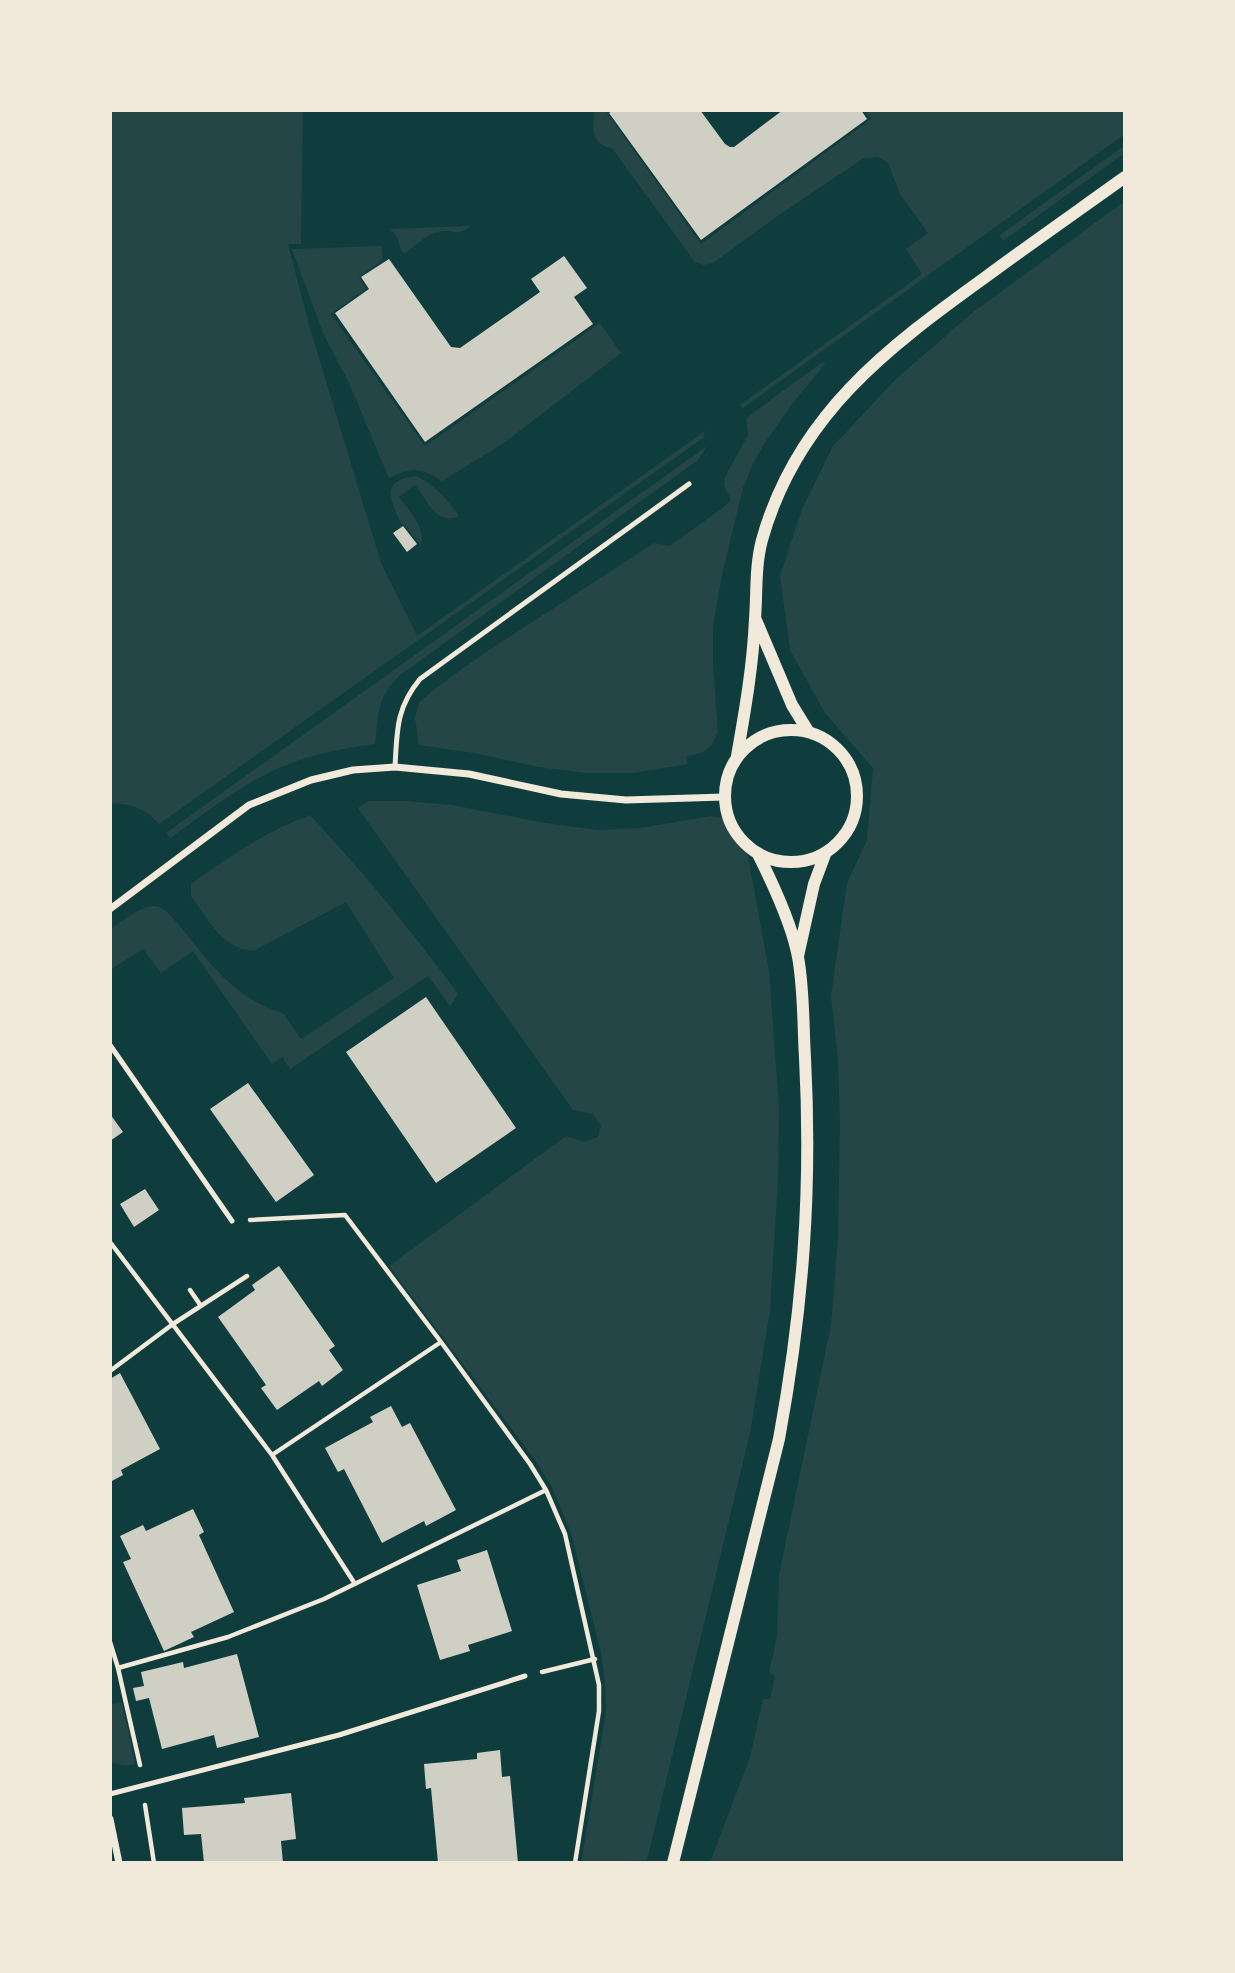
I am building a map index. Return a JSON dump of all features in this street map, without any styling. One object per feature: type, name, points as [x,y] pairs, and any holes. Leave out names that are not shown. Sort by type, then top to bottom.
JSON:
[{"type":"street","points":[[737,756],[748,694],[761,543],[787,473],[809,437],[871,366],[932,315],[1125,177]]},
{"type":"street","points":[[755,620],[792,705],[808,731]]},
{"type":"street","points":[[792,729],[808,731],[821,736],[842,754],[855,779],[857,792],[852,820],[837,843],[826,852],[800,862],[771,859],[744,843],[733,830],[726,814],[724,797],[727,775],[737,756],[748,744],[769,733],[792,729]]},
{"type":"street","points":[[110,909],[249,805],[311,780],[353,770],[395,767],[468,775],[561,794],[626,800],[724,797]]},
{"type":"street","points":[[798,957],[814,884],[826,852]]},
{"type":"street","points":[[673,1863],[759,1524],[792,1371],[807,1220],[808,1123],[798,957],[777,893],[758,853]]},
{"type":"street","points":[[110,1819],[119,1863]]},
{"type":"lane","points":[[395,767],[400,712],[406,695],[420,679],[688,484]]},
{"type":"lane","points":[[110,1045],[232,1221]]},
{"type":"lane","points":[[110,1794],[339,1735],[525,1676]]},
{"type":"path","points":[[232,1221],[345,1215],[441,1342],[546,1490],[565,1534],[599,1685],[599,1711],[575,1863]]},
{"type":"path","points":[[110,1242],[272,1455],[355,1584]]},
{"type":"path","points":[[110,1371],[173,1324],[247,1276]]},
{"type":"path","points":[[190,1290],[201,1306]]},
{"type":"path","points":[[272,1455],[441,1342]]},
{"type":"path","points":[[118,1668],[228,1637],[355,1584],[546,1490]]},
{"type":"path","points":[[110,1642],[145,1787],[145,1818],[154,1863]]},
{"type":"path","points":[[525,1676],[595,1658]]},
{"type":"shaded area","points":[[110,110],[303,110],[301,244],[288,244],[309,325],[381,563],[417,636],[705,431],[703,438],[159,824],[138,808],[110,803]]},
{"type":"shaded area","points":[[594,110],[611,110],[607,113],[701,244],[871,119],[864,110],[1125,110],[1125,134],[743,408],[740,405],[922,274],[906,249],[928,233],[900,194],[888,163],[878,157],[864,158],[713,263],[703,265],[695,262],[612,148],[596,139],[593,129]]},
{"type":"shaded area","points":[[1125,145],[1125,153],[1003,241],[1000,235]]},
{"type":"shaded area","points":[[1125,201],[1125,1863],[710,1863],[750,1757],[763,1699],[770,1699],[775,1676],[769,1673],[777,1636],[779,1575],[831,1325],[838,1238],[840,1123],[838,1059],[831,996],[847,883],[867,840],[873,768],[825,713],[790,650],[780,576],[802,509],[833,446],[896,379],[972,313]]},
{"type":"shaded area","points":[[470,226],[459,232],[433,233],[404,254],[390,229]]},
{"type":"shaded area","points":[[381,246],[383,260],[359,277],[366,289],[331,314],[425,446],[600,323],[621,353],[504,443],[442,481],[416,470],[389,478],[349,383],[323,333],[292,249]]},
{"type":"shaded area","points":[[823,362],[825,364],[764,444],[743,488],[722,575],[713,627],[718,732],[711,746],[703,752],[686,757],[688,764],[632,773],[586,773],[419,745],[415,718],[419,703],[433,690],[483,654],[654,543],[670,546],[725,506],[731,500],[724,485],[725,477],[748,435],[746,418]]},
{"type":"shaded area","points":[[707,446],[698,460],[400,675],[383,699],[378,714],[375,744],[321,754],[283,766],[231,795],[170,838],[166,833]]},
{"type":"shaded area","points":[[417,476],[441,493],[459,516],[451,518],[438,515],[415,485],[399,497],[419,526],[421,545],[401,524],[391,492],[397,482]]},
{"type":"shaded area","points":[[368,801],[452,805],[598,830],[640,828],[711,816],[727,819],[738,828],[748,856],[769,971],[779,1108],[778,1178],[770,1311],[750,1433],[647,1860],[581,1863],[606,1712],[602,1657],[571,1533],[552,1487],[535,1460],[389,1266],[566,1136],[584,1142],[598,1137],[601,1126],[593,1114],[573,1110],[358,808]]},
{"type":"shaded area","points":[[310,815],[387,902],[458,994],[450,1006],[428,976],[290,1069],[282,1057],[272,1064],[193,951],[161,973],[143,949],[110,970],[110,929],[142,909],[153,906],[163,909],[223,977],[250,998],[283,1013],[301,1039],[394,978],[346,902],[253,951],[232,945],[224,939],[191,896],[191,884],[248,845]]},
{"type":"shaded area","points":[[122,1702],[135,1764],[124,1766],[110,1761],[110,1705]]},
{"type":"building","points":[[613,110],[700,110],[730,147],[734,147],[783,110],[861,110],[867,119],[701,240],[609,113]]},
{"type":"building","points":[[564,256],[587,288],[574,297],[593,324],[425,442],[335,313],[369,289],[361,277],[389,259],[451,347],[460,348],[540,292],[531,279]]},
{"type":"building","points":[[403,526],[417,544],[407,552],[393,533]]},
{"type":"building","points":[[426,997],[516,1128],[436,1183],[346,1052]]},
{"type":"building","points":[[248,1083],[314,1175],[276,1202],[210,1109]]},
{"type":"building","points":[[110,1114],[123,1132],[110,1141]]},
{"type":"building","points":[[145,1189],[159,1210],[134,1227],[120,1204]]},
{"type":"building","points":[[279,1266],[335,1346],[329,1350],[343,1370],[322,1386],[319,1381],[277,1410],[261,1388],[266,1385],[218,1317],[255,1290],[252,1285]]},
{"type":"building","points":[[120,1373],[160,1449],[121,1470],[123,1475],[110,1482],[110,1379]]},
{"type":"building","points":[[391,1406],[402,1427],[410,1423],[456,1510],[426,1526],[424,1521],[382,1543],[344,1469],[338,1472],[325,1448],[373,1422],[370,1417]]},
{"type":"building","points":[[193,1509],[204,1532],[199,1535],[234,1612],[191,1632],[194,1637],[164,1651],[123,1562],[131,1559],[120,1536],[143,1525],[146,1531]]},
{"type":"building","points":[[487,1550],[512,1631],[468,1645],[470,1651],[440,1660],[417,1585],[461,1571],[457,1560]]},
{"type":"building","points":[[237,1654],[259,1737],[217,1748],[214,1735],[162,1749],[149,1698],[136,1701],[133,1688],[144,1686],[141,1672],[183,1662],[184,1668]]},
{"type":"building","points":[[500,1750],[502,1777],[510,1776],[518,1863],[438,1863],[431,1788],[426,1789],[424,1764],[477,1759],[477,1753]]},
{"type":"building","points":[[291,1793],[296,1839],[281,1841],[283,1863],[204,1863],[201,1834],[184,1835],[182,1808],[245,1803],[244,1798]]}]
